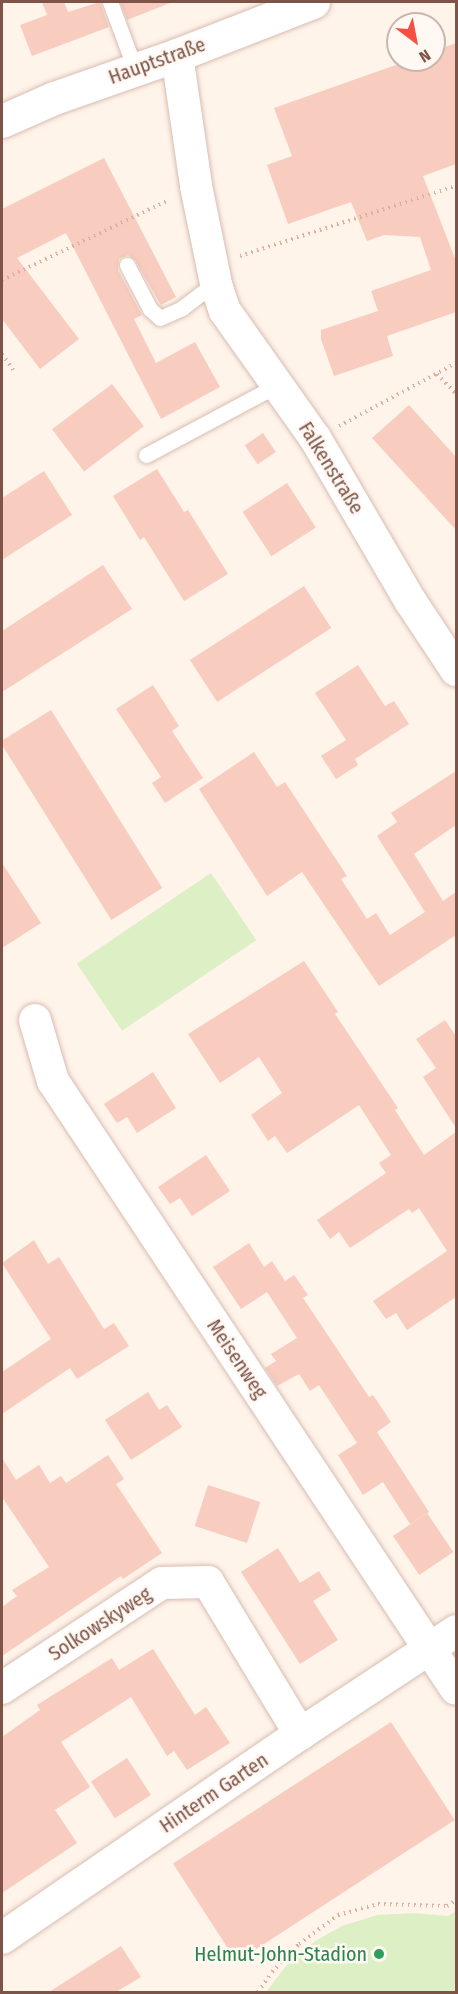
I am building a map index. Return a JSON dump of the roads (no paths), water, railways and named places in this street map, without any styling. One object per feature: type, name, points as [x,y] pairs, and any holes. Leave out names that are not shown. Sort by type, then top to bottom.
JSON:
[{"type":"street","name":"Hauptstraße","points":[[2,121],[54,98],[177,55],[313,2]]},
{"type":"street","name":"Falkenstraße","points":[[177,55],[196,186],[225,311],[315,438],[411,602],[456,670]]},
{"type":"street","name":"Meisenweg","points":[[35,1020],[53,1081],[456,1689]]},
{"type":"street","name":"Solkowskyweg","points":[[2,1688],[162,1583],[208,1582],[300,1734]]},
{"type":"street","points":[[428,1650],[456,1631]]},
{"type":"street","name":"Hinterm Garten","points":[[2,1938],[300,1734],[428,1650]]},
{"type":"lane","points":[[110,2],[135,69]]},
{"type":"lane","points":[[127,265],[150,309],[160,318],[182,308],[215,274]]},
{"type":"lane","points":[[146,455],[277,385]]},
{"type":"place","name":"Helmut-John-Stadion","points":[[379,1954]]}]
